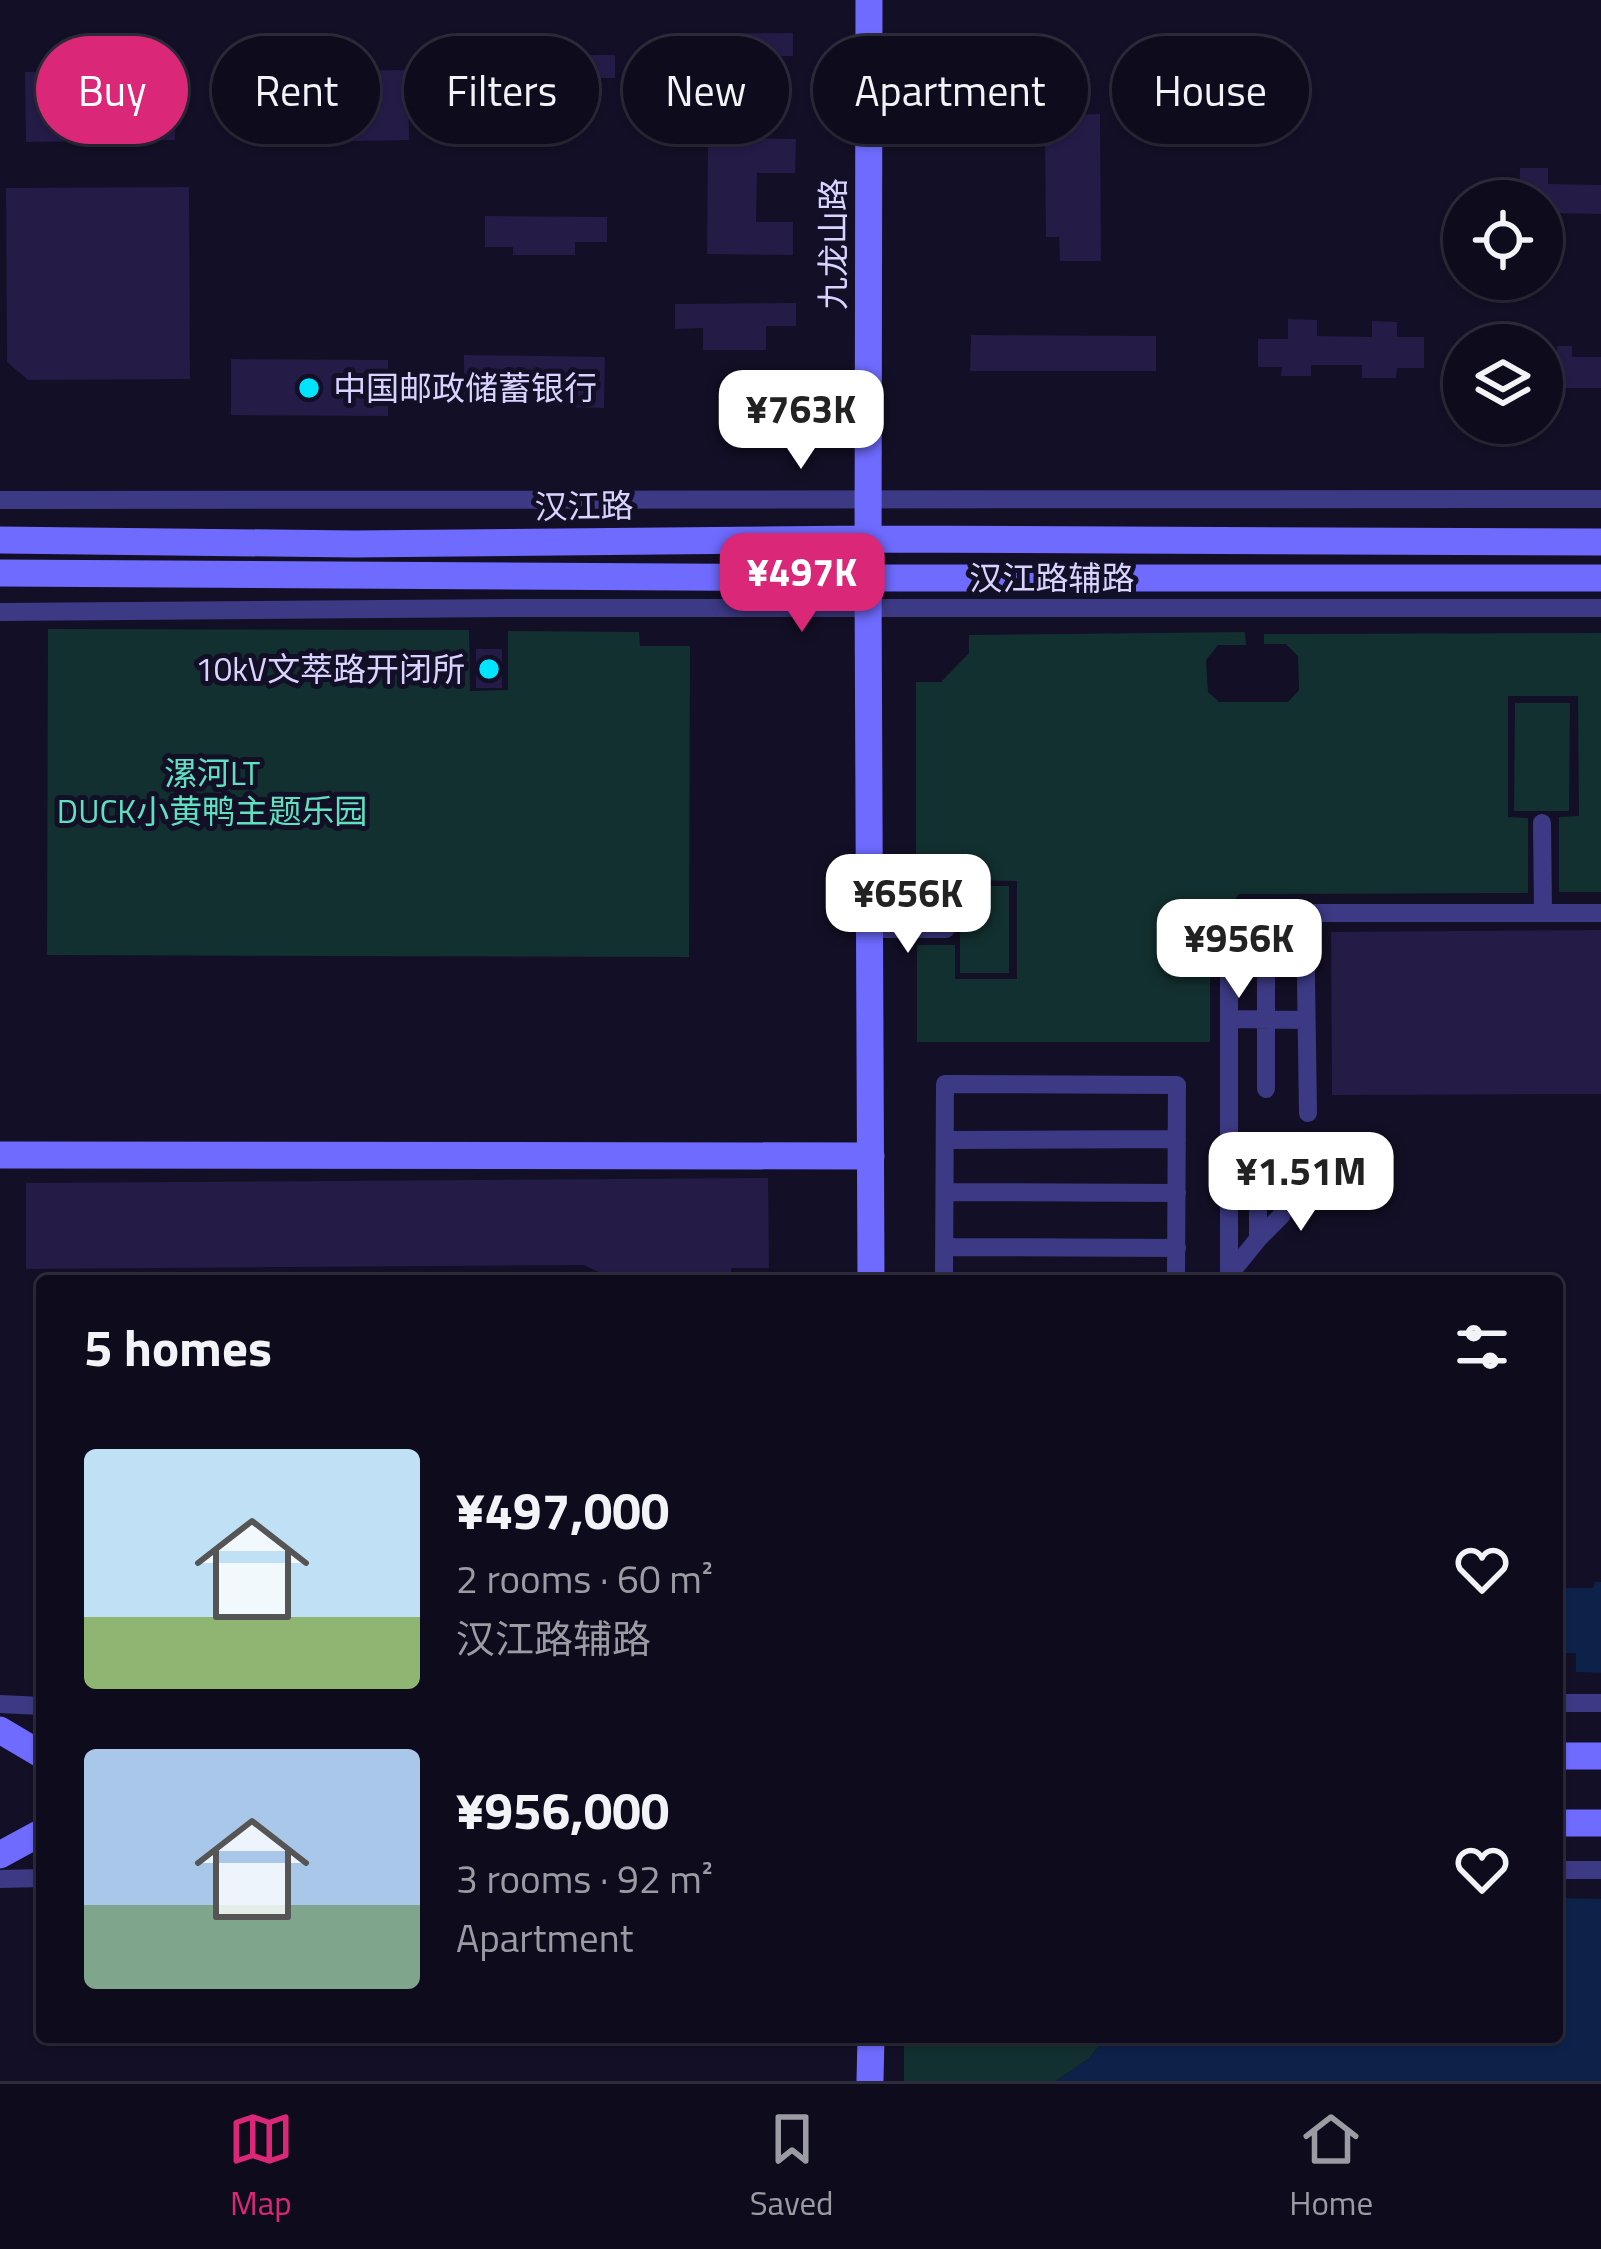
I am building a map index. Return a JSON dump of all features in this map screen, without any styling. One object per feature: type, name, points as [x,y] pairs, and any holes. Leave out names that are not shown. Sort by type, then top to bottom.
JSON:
[{"type":"street","name":"九龙山路","points":[[869,0],[871,1275]]},
{"type":"street","points":[[0,500],[1601,499]]},
{"type":"street","points":[[0,528],[29,541]]},
{"type":"street","name":"汉江路","points":[[0,541],[1601,542]]},
{"type":"street","name":"汉江路","points":[[8,577],[1601,578]]},
{"type":"street","name":"汉江路辅路","points":[[0,612],[1601,608]]},
{"type":"street","points":[[1542,823],[1543,913]]},
{"type":"street","points":[[1229,1275],[1229,936],[1243,918],[1266,913],[1601,913]]},
{"type":"street","points":[[1266,913],[1266,1089]]},
{"type":"street","points":[[1305,913],[1307,1114]]},
{"type":"street","points":[[870,929],[946,929]]},
{"type":"street","points":[[1229,1019],[1306,1020]]},
{"type":"street","points":[[944,1275],[945,1084],[1177,1085],[1177,1275]]},
{"type":"street","points":[[945,1140],[1177,1139]]},
{"type":"street","points":[[0,1155],[871,1156]]},
{"type":"street","points":[[944,1192],[1177,1193]]},
{"type":"street","points":[[1231,1275],[1280,1216],[1292,1192]]},
{"type":"street","points":[[1258,1212],[1258,1239]]},
{"type":"street","points":[[944,1247],[1177,1248]]},
{"type":"street","points":[[0,1703],[36,1706]]},
{"type":"street","points":[[1563,1703],[1601,1703]]},
{"type":"street","points":[[0,1730],[36,1752]]},
{"type":"street","points":[[0,1757],[36,1756]]},
{"type":"street","points":[[1563,1756],[1601,1756]]},
{"type":"street","points":[[1563,1823],[1601,1823]]},
{"type":"street","points":[[0,1832],[36,1832]]},
{"type":"street","points":[[0,1855],[36,1835]]},
{"type":"street","points":[[1563,1870],[1601,1870]]},
{"type":"street","points":[[0,1879],[36,1878]]},
{"type":"green space","name":"漯河LT DUCK小黄鸭主题乐园","points":[[48,629],[469,630],[470,691],[508,690],[508,631],[639,632],[640,646],[690,646],[689,957],[47,955]]},
{"type":"green space","points":[[1245,632],[1246,645],[1218,645],[1206,660],[1208,692],[1219,702],[1288,702],[1299,690],[1298,656],[1286,644],[1264,644],[1264,634],[1601,633],[1601,892],[1559,892],[1559,817],[1579,816],[1578,696],[1508,696],[1508,817],[1528,818],[1528,893],[1239,894],[1210,930],[1210,1042],[917,1042],[917,945],[955,945],[955,979],[1017,979],[1017,881],[955,880],[954,916],[916,916],[916,682],[941,682],[969,653],[969,635]]},
{"type":"green space","points":[[1515,703],[1570,703],[1569,811],[1514,811]]},
{"type":"green space","points":[[960,886],[1009,886],[1009,973],[960,973]]},
{"type":"green space","points":[[904,2043],[1102,2043],[1056,2081],[904,2081]]},
{"type":"water","points":[[1601,1582],[1601,1673],[1576,1672],[1576,1653],[1563,1653],[1563,1588],[1593,1588]]},
{"type":"water","points":[[1565,1898],[1601,1899],[1601,2081],[1056,2081],[1102,2043],[1563,2043]]},
{"type":"building","points":[[793,33],[793,56],[789,56],[789,36],[672,34]]},
{"type":"building","points":[[599,55],[615,55],[615,78],[599,78]]},
{"type":"building","points":[[380,70],[404,70],[404,140],[380,141]]},
{"type":"building","points":[[25,72],[36,72],[36,142],[26,142]]},
{"type":"building","points":[[1088,114],[1100,114],[1101,261],[1060,261],[1059,237],[1046,237],[1045,144],[1088,144]]},
{"type":"building","points":[[789,139],[796,139],[795,173],[757,173],[756,222],[793,222],[793,255],[707,254],[708,144],[789,144]]},
{"type":"building","points":[[1520,168],[1548,168],[1548,180],[1520,180]]},
{"type":"building","points":[[1563,184],[1601,185],[1601,214],[1563,213]]},
{"type":"building","points":[[189,187],[190,379],[28,380],[7,362],[6,188]]},
{"type":"building","points":[[485,216],[607,217],[607,242],[575,242],[575,255],[513,255],[513,247],[485,247]]},
{"type":"building","points":[[796,303],[796,326],[766,326],[766,350],[703,350],[703,328],[675,329],[675,304]]},
{"type":"building","points":[[1288,319],[1317,320],[1317,336],[1372,337],[1372,321],[1397,322],[1397,337],[1424,337],[1424,368],[1397,368],[1396,378],[1362,378],[1362,365],[1311,365],[1311,376],[1281,376],[1282,367],[1258,367],[1258,339],[1288,339]]},
{"type":"building","points":[[971,335],[1156,336],[1156,371],[970,371]]},
{"type":"building","points":[[1563,346],[1572,346],[1572,357],[1601,357],[1601,388],[1563,388]]},
{"type":"building","points":[[464,355],[605,357],[604,408],[571,407],[571,389],[516,388],[516,406],[484,405],[484,398],[464,398]]},
{"type":"building","name":"中国邮政储蓄银行","points":[[231,359],[388,360],[388,416],[231,415]]},
{"type":"building","name":"10kV文萃路开闭所","points":[[476,649],[502,649],[502,688],[476,688]]},
{"type":"building","points":[[1601,930],[1601,1094],[1332,1095],[1331,932]]},
{"type":"building","points":[[768,1178],[769,1268],[731,1268],[731,1275],[605,1275],[584,1265],[26,1269],[26,1183]]},
{"type":"place","name":"中国邮政储蓄银行","points":[[309,388]]},
{"type":"place","name":"10kV文萃路开闭所","points":[[489,669]]}]
